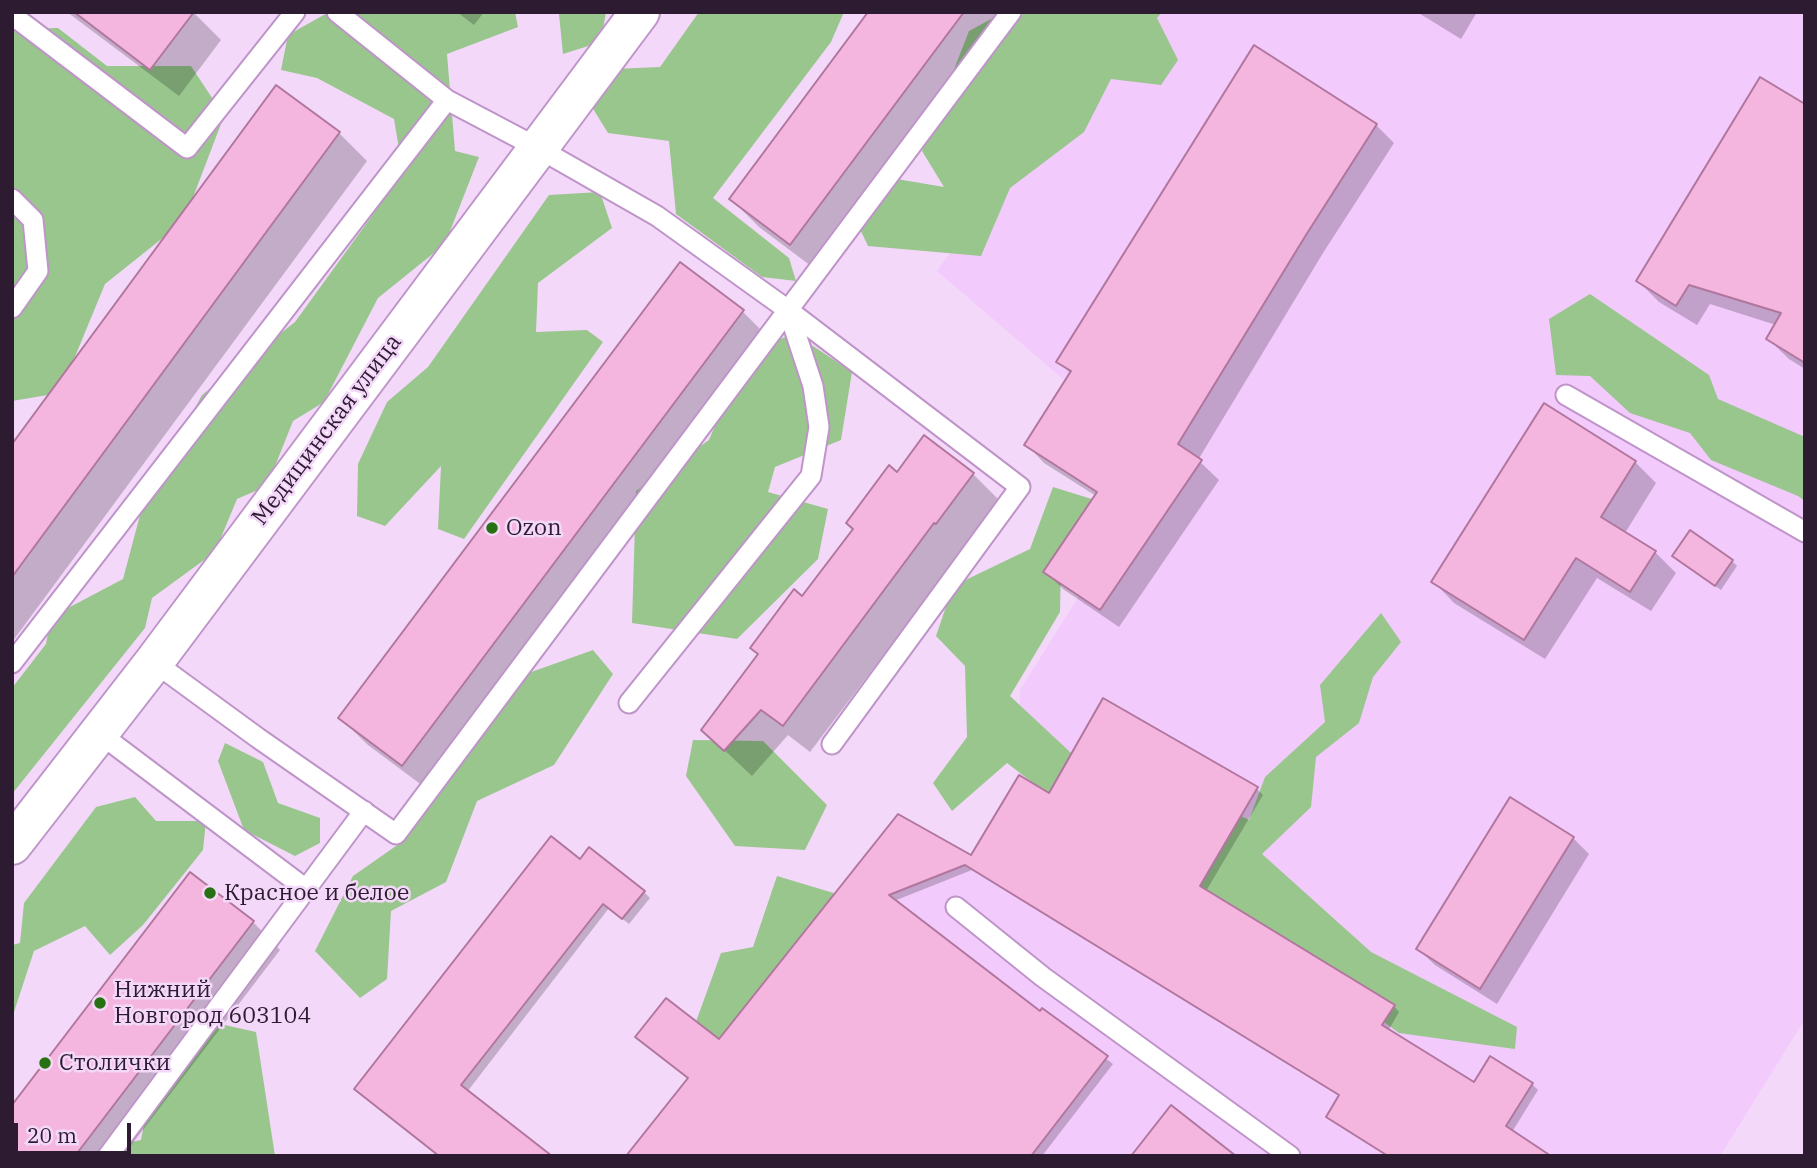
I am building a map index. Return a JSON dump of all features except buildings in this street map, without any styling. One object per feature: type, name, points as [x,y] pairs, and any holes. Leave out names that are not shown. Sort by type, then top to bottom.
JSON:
[{"type":"street","name":"Медицинская улица","points":[[12,845],[154,662],[640,12]]},
{"type":"lane","points":[[12,15],[187,148],[295,12]]},
{"type":"lane","points":[[337,12],[447,100],[657,216],[788,310],[1020,487],[832,744]]},
{"type":"lane","points":[[154,662],[396,834],[1011,12]]},
{"type":"lane","points":[[12,663],[447,100]]},
{"type":"lane","points":[[12,199],[33,220],[38,271],[12,308]]},
{"type":"lane","points":[[629,703],[811,476],[819,427],[813,386],[788,310]]},
{"type":"lane","points":[[1566,395],[1805,532]]},
{"type":"lane","points":[[99,733],[306,889]]},
{"type":"lane","points":[[108,1156],[364,811]]},
{"type":"lane","points":[[956,907],[1043,977],[1290,1156]]},
{"type":"shaded area","points":[[1126,12],[1805,12],[1805,1019],[1720,1156],[626,1156],[898,814],[971,854],[1019,775],[1020,690],[1079,596],[1043,572],[1133,439],[937,271]]},
{"type":"green space","points":[[329,12],[515,12],[518,27],[447,54],[455,151],[479,157],[445,244],[378,298],[324,402],[293,421],[267,486],[237,499],[215,552],[152,598],[145,628],[12,794],[12,688],[46,644],[51,617],[123,579],[143,504],[202,395],[295,322],[403,173],[394,119],[317,78],[281,70],[288,35]]},
{"type":"green space","points":[[561,12],[606,12],[601,42],[563,54]]},
{"type":"green space","points":[[699,12],[844,12],[831,42],[713,198],[789,258],[796,281],[762,277],[676,214],[669,141],[608,133],[587,99],[614,69],[660,67]]},
{"type":"green space","points":[[1004,12],[1162,12],[1157,18],[1178,60],[1161,85],[1111,79],[1084,132],[1010,188],[981,256],[868,246],[850,208],[879,176],[944,187],[922,151],[969,31]]},
{"type":"green space","points":[[58,28],[107,66],[191,66],[224,116],[184,221],[105,284],[60,393],[12,401],[12,29]]},
{"type":"green space","points":[[600,192],[612,228],[538,283],[536,332],[587,330],[603,342],[464,539],[438,529],[441,466],[385,526],[357,516],[358,464],[387,402],[428,367],[549,195]]},
{"type":"green space","points":[[1590,294],[1709,375],[1718,399],[1805,437],[1805,501],[1711,460],[1690,433],[1630,413],[1590,376],[1556,375],[1549,319]]},
{"type":"green space","points":[[795,334],[852,372],[841,440],[775,467],[768,492],[828,509],[818,559],[737,639],[632,623],[636,491],[709,440],[746,350]]},
{"type":"green space","points":[[1053,487],[1098,501],[1061,562],[1060,612],[1010,696],[1100,780],[1153,773],[1249,820],[1265,777],[1325,722],[1320,685],[1381,613],[1401,642],[1373,677],[1359,723],[1316,757],[1311,807],[1262,854],[1371,952],[1517,1027],[1515,1049],[1399,1033],[1256,928],[1178,894],[1007,763],[952,811],[933,783],[967,737],[965,666],[936,636],[953,586],[1030,549]]},
{"type":"green space","points":[[593,650],[613,674],[554,765],[477,801],[446,882],[391,911],[387,979],[360,998],[315,951],[353,876],[406,839],[435,763],[473,748],[495,685]]},
{"type":"green space","points":[[693,740],[763,741],[827,805],[805,850],[735,846],[686,776]]},
{"type":"green space","points":[[225,743],[263,762],[278,803],[320,818],[320,843],[295,856],[244,830],[218,761]]},
{"type":"green space","points":[[135,797],[156,821],[206,821],[203,850],[143,925],[110,955],[85,926],[34,951],[12,1018],[12,945],[20,943],[24,903],[96,807]]},
{"type":"green space","points":[[777,876],[857,900],[718,1072],[686,1049],[721,953],[753,947]]},
{"type":"green space","points":[[198,1019],[256,1032],[275,1156],[95,1156],[101,1148],[141,1140],[152,1082]]},
{"type":"place","name":"Ozon","points":[[492,528]]},
{"type":"place","name":"Красное и белое","points":[[210,893]]},
{"type":"place","name":"Нижний Новгород 603104","points":[[100,1003]]},
{"type":"place","name":"Столички","points":[[45,1063]]}]
